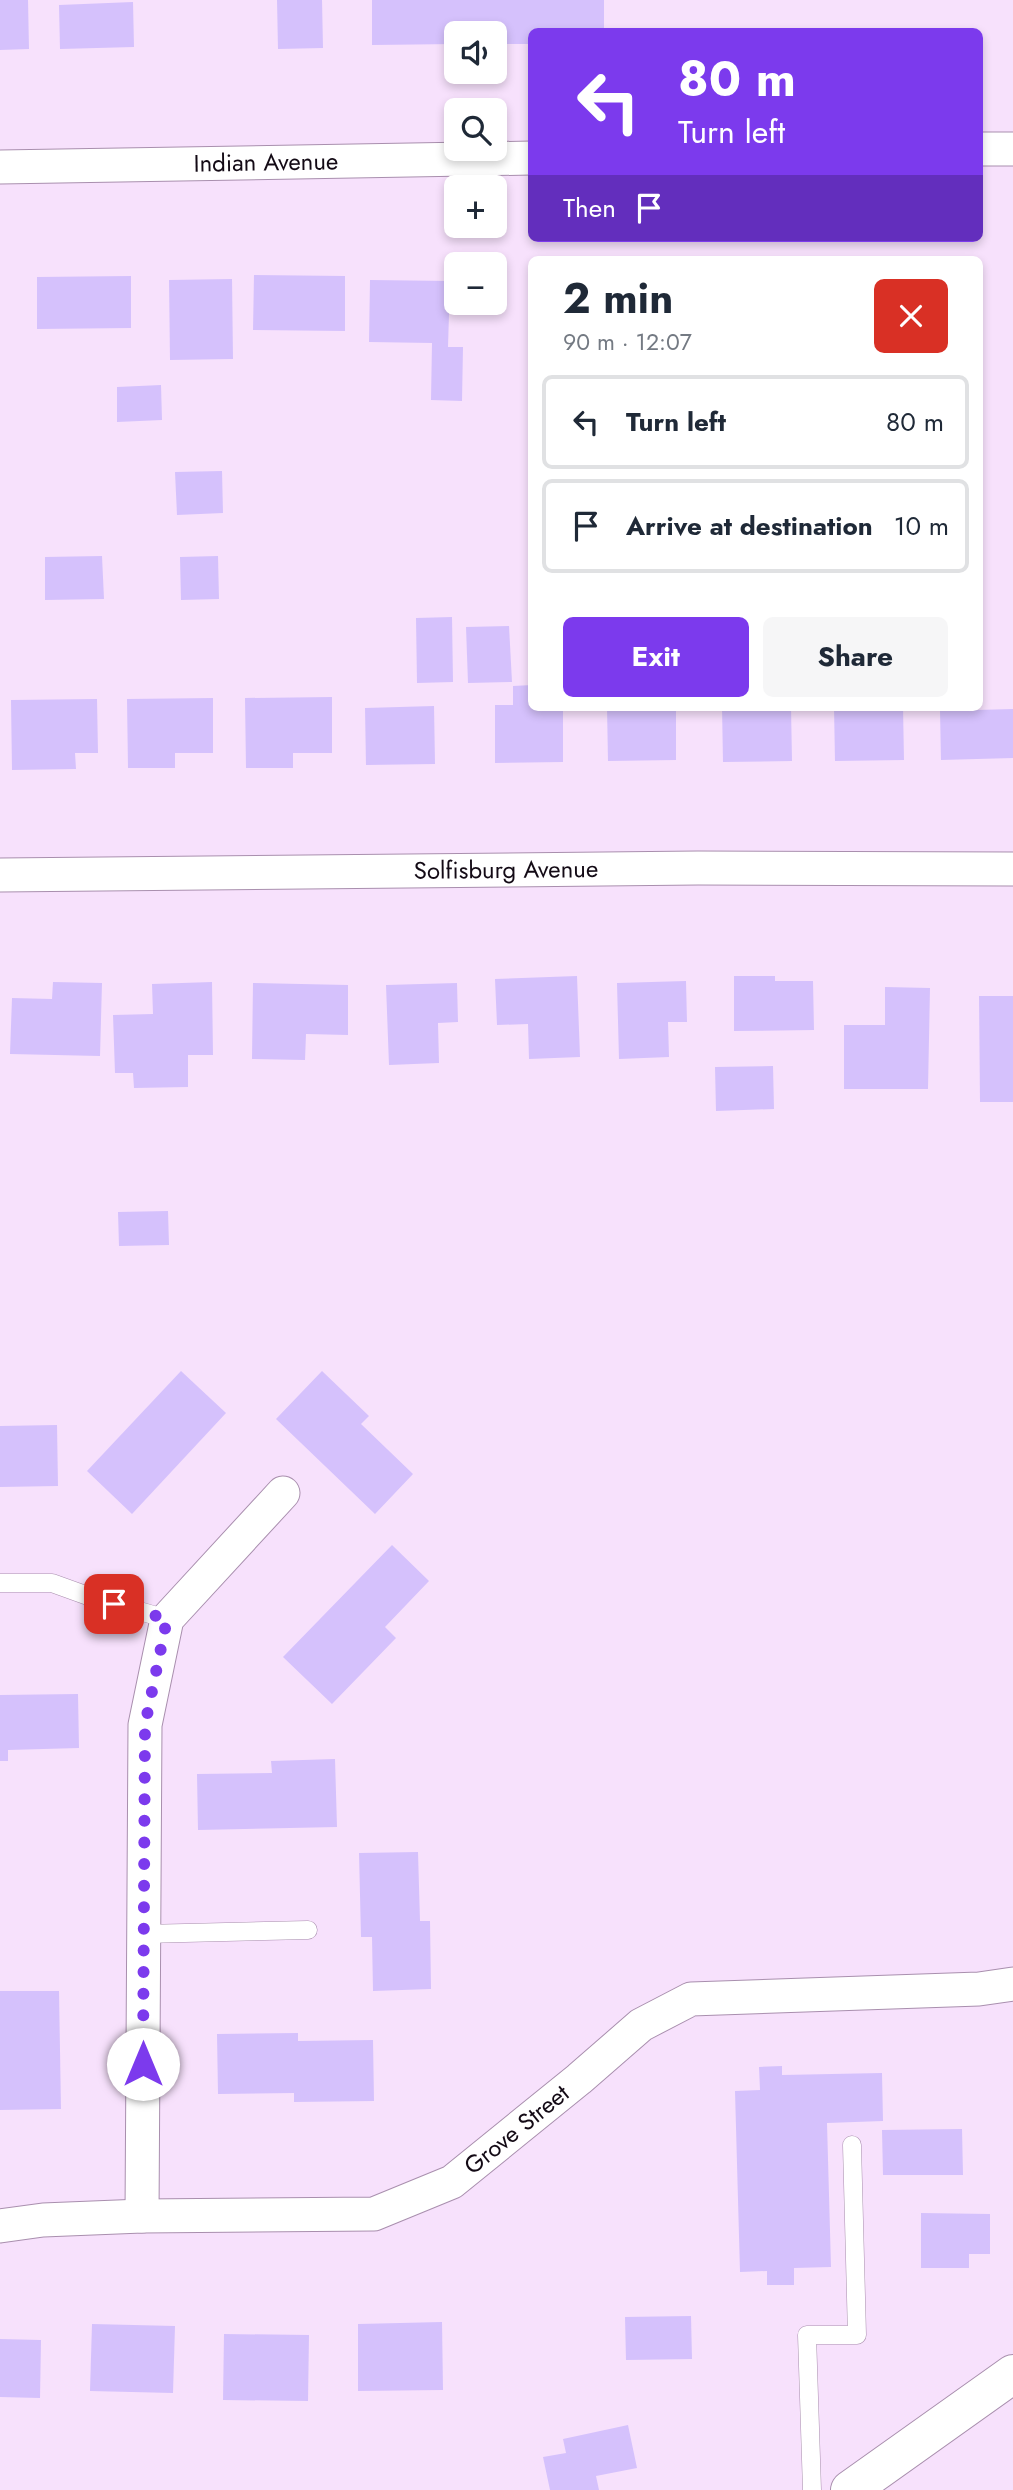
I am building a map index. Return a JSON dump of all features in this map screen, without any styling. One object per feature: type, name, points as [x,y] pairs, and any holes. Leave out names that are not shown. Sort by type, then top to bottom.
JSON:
[{"type":"street","points":[[983,149],[1013,149]]},
{"type":"street","name":"Indian Avenue","points":[[0,167],[528,158]]},
{"type":"street","name":"Solfisburg Avenue","points":[[0,875],[698,868],[1013,869]]},
{"type":"street","points":[[142,2216],[145,1725],[167,1619],[283,1493]]},
{"type":"street","name":"Grove Street","points":[[0,2226],[43,2220],[142,2216],[374,2214],[452,2182],[641,2025],[691,1999],[979,1989],[1013,1984]]},
{"type":"street","points":[[850,2490],[881,2479],[1013,2374]]},
{"type":"lane","points":[[0,1583],[52,1583],[167,1619]]},
{"type":"lane","points":[[144,1934],[308,1930]]},
{"type":"lane","points":[[812,2490],[807,2335],[857,2335],[852,2145]]},
{"type":"building","points":[[0,0],[28,0],[29,49],[0,50]]},
{"type":"building","points":[[277,0],[322,0],[323,48],[278,49]]},
{"type":"building","points":[[372,0],[604,0],[604,28],[528,28],[528,44],[507,44],[507,21],[444,21],[444,44],[372,45]]},
{"type":"building","points":[[133,2],[134,47],[60,49],[59,5]]},
{"type":"building","points":[[254,275],[345,276],[345,331],[253,330]]},
{"type":"building","points":[[131,276],[131,328],[37,329],[37,277]]},
{"type":"building","points":[[232,279],[233,359],[170,360],[169,280]]},
{"type":"building","points":[[370,280],[444,281],[444,315],[449,315],[448,347],[463,347],[462,401],[431,400],[432,343],[369,342]]},
{"type":"building","points":[[161,385],[162,420],[117,422],[117,387]]},
{"type":"building","points":[[222,471],[223,513],[177,515],[175,472]]},
{"type":"building","points":[[102,556],[104,599],[45,600],[45,557]]},
{"type":"building","points":[[218,556],[219,599],[181,600],[180,557]]},
{"type":"building","points":[[452,617],[453,682],[417,683],[416,618]]},
{"type":"building","points":[[509,626],[512,682],[468,683],[466,627]]},
{"type":"building","points":[[528,685],[528,711],[563,711],[563,762],[495,763],[495,705],[513,705],[513,686]]},
{"type":"building","points":[[332,697],[332,753],[293,753],[293,768],[246,768],[245,698]]},
{"type":"building","points":[[213,698],[213,753],[175,753],[175,768],[128,768],[127,699]]},
{"type":"building","points":[[97,699],[98,753],[75,753],[76,769],[12,770],[11,700]]},
{"type":"building","points":[[434,706],[435,764],[366,765],[365,708]]},
{"type":"building","points":[[1013,709],[1013,758],[941,760],[940,711]]},
{"type":"building","points":[[607,711],[676,711],[676,760],[608,761]]},
{"type":"building","points":[[722,711],[791,711],[792,761],[723,762]]},
{"type":"building","points":[[834,711],[903,711],[904,760],[835,761]]},
{"type":"building","points":[[577,976],[580,1057],[529,1059],[528,1024],[497,1025],[495,979]]},
{"type":"building","points":[[734,976],[775,976],[775,981],[813,981],[814,1030],[734,1031]]},
{"type":"building","points":[[686,981],[687,1022],[668,1022],[669,1057],[619,1059],[617,983]]},
{"type":"building","points":[[53,982],[102,983],[100,1056],[10,1054],[12,998],[52,999]]},
{"type":"building","points":[[212,982],[213,1055],[188,1055],[188,1087],[134,1088],[133,1073],[115,1073],[113,1015],[153,1014],[152,984]]},
{"type":"building","points":[[253,983],[348,985],[348,1035],[306,1034],[305,1060],[252,1059]]},
{"type":"building","points":[[457,983],[458,1022],[438,1023],[439,1063],[389,1065],[386,985]]},
{"type":"building","points":[[885,987],[930,988],[928,1089],[844,1089],[844,1025],[885,1025]]},
{"type":"building","points":[[979,996],[1013,996],[1013,1102],[980,1102]]},
{"type":"building","points":[[773,1066],[774,1109],[716,1111],[715,1067]]},
{"type":"building","points":[[168,1211],[169,1245],[119,1246],[118,1212]]},
{"type":"building","points":[[181,1371],[226,1413],[132,1514],[87,1471]]},
{"type":"building","points":[[322,1371],[369,1416],[361,1424],[413,1474],[375,1514],[276,1419]]},
{"type":"building","points":[[57,1425],[58,1486],[0,1487],[0,1426]]},
{"type":"building","points":[[392,1545],[429,1581],[385,1627],[396,1638],[332,1704],[283,1657]]},
{"type":"building","points":[[78,1694],[79,1748],[8,1750],[8,1761],[0,1761],[0,1695]]},
{"type":"building","points":[[335,1759],[337,1827],[198,1830],[197,1774],[272,1773],[271,1761]]},
{"type":"building","points":[[418,1852],[420,1921],[430,1921],[431,1989],[373,1991],[372,1937],[361,1937],[359,1853]]},
{"type":"building","points":[[0,1991],[59,1991],[61,2109],[0,2110]]},
{"type":"building","points":[[298,2033],[298,2041],[373,2040],[374,2101],[294,2102],[294,2093],[218,2094],[217,2034]]},
{"type":"building","points":[[782,2066],[782,2075],[882,2073],[883,2121],[827,2123],[831,2267],[794,2268],[794,2285],[767,2285],[767,2271],[740,2272],[735,2091],[760,2090],[759,2067]]},
{"type":"building","points":[[962,2129],[963,2175],[883,2175],[882,2130]]},
{"type":"building","points":[[921,2213],[990,2214],[990,2254],[969,2254],[969,2268],[921,2268]]},
{"type":"building","points":[[691,2316],[692,2359],[626,2360],[625,2317]]},
{"type":"building","points":[[442,2322],[443,2390],[358,2391],[358,2324]]},
{"type":"building","points":[[92,2324],[175,2326],[173,2393],[90,2391]]},
{"type":"building","points":[[224,2334],[309,2335],[308,2401],[223,2400]]},
{"type":"building","points":[[0,2339],[41,2340],[40,2398],[0,2397]]},
{"type":"building","points":[[628,2425],[637,2468],[596,2476],[599,2490],[550,2490],[543,2457],[566,2453],[563,2439]]},
{"type":"route","points":[[114,1604],[167,1619],[145,1725],[143,2064]]}]
